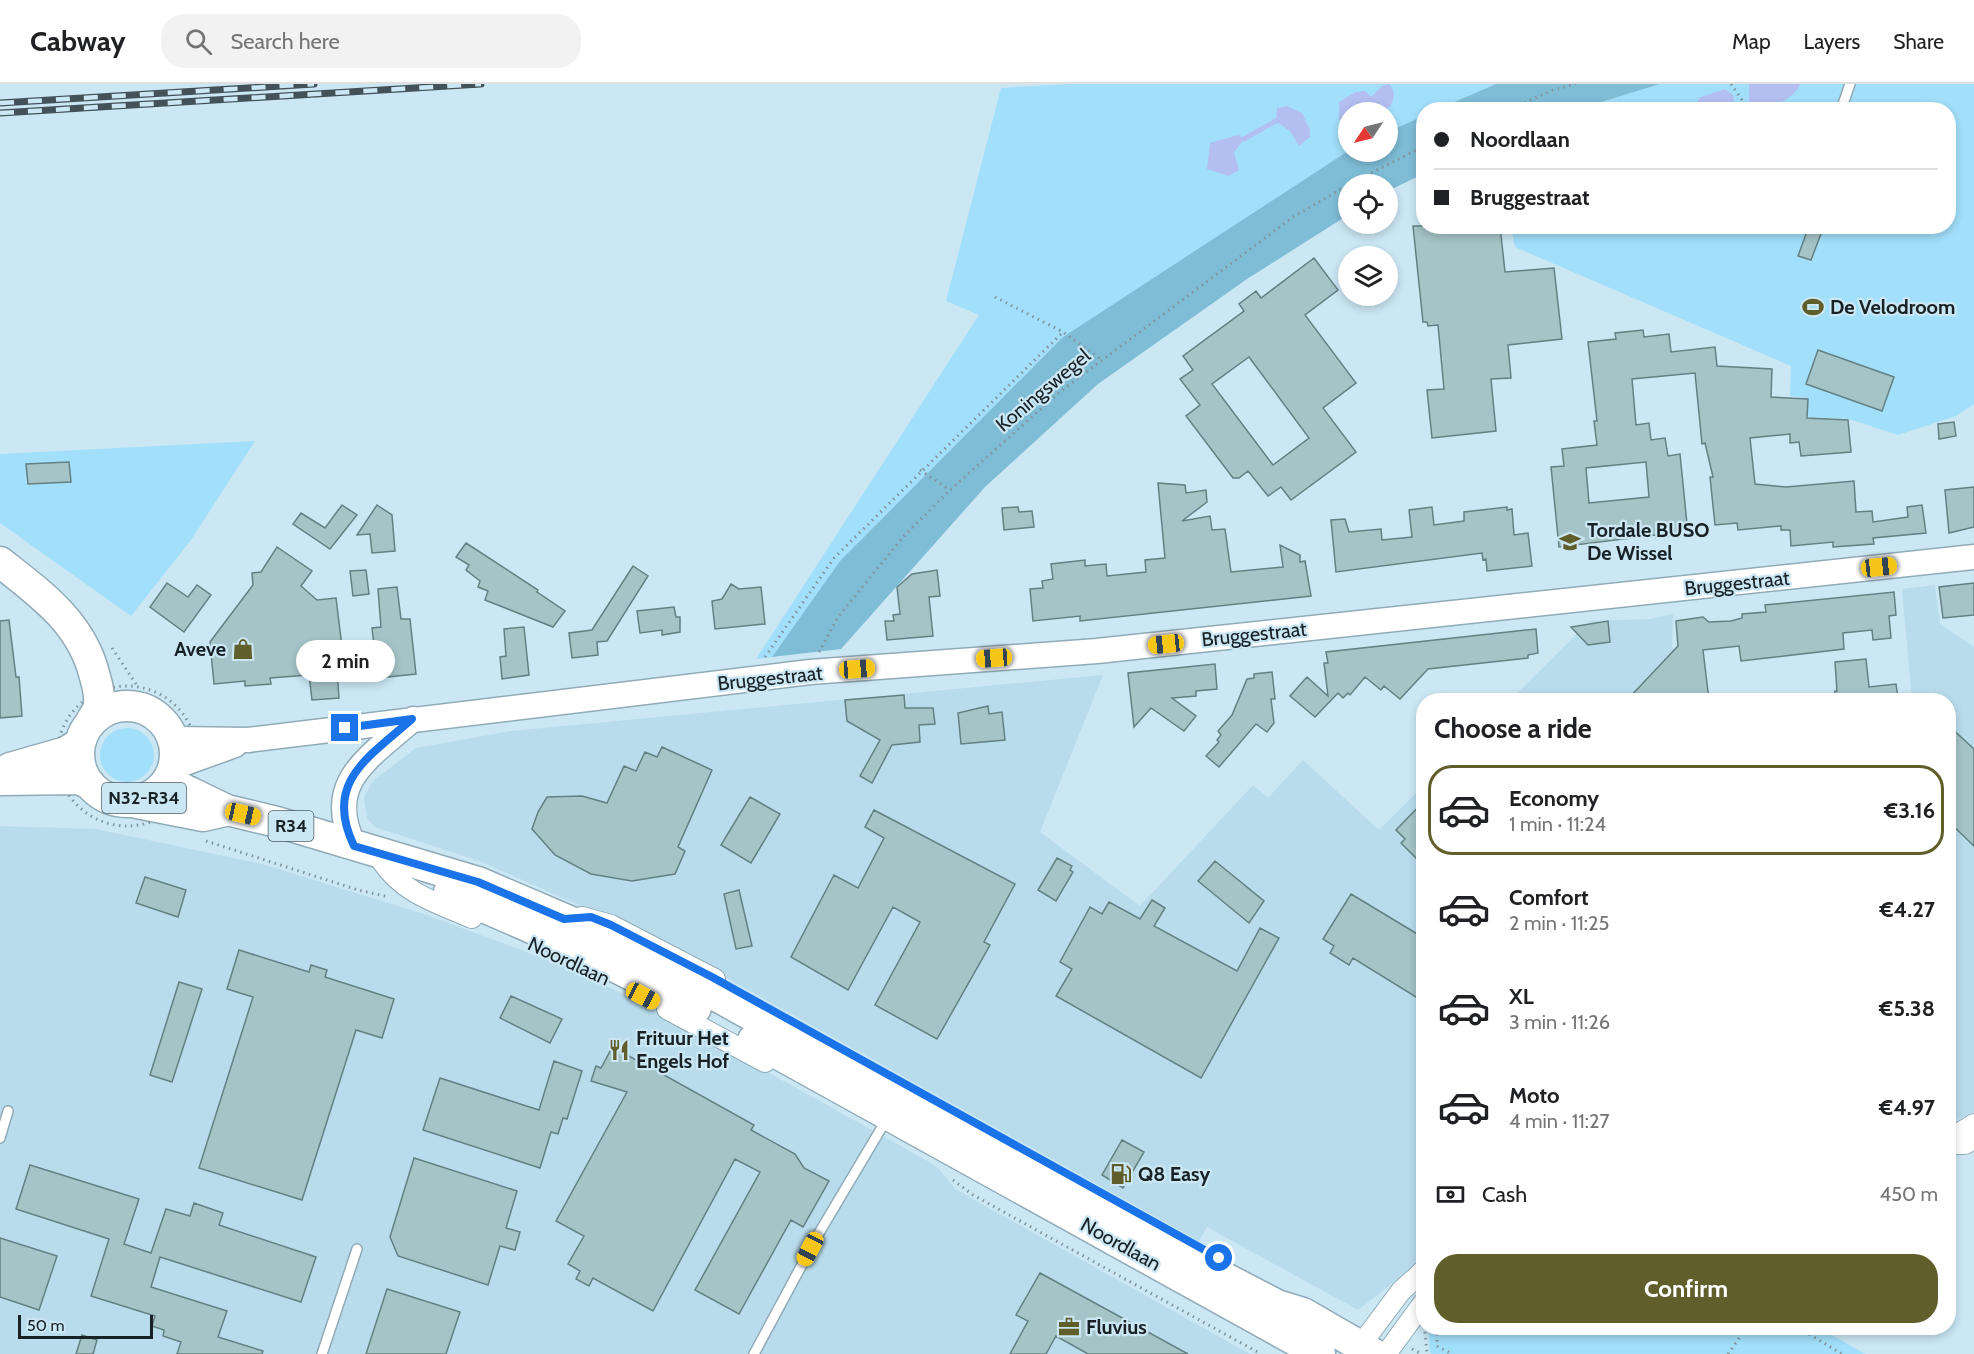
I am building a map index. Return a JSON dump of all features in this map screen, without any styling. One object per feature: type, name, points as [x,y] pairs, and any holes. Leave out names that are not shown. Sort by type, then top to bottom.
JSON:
[{"type":"main road","points":[[0,562],[46,598],[74,628],[86,646],[101,660],[137,706],[160,718],[172,762]]},
{"type":"main road","points":[[85,734],[98,708],[99,691],[86,646]]},
{"type":"main road","points":[[0,770],[66,752],[110,708],[137,706]]},
{"type":"main road","name":"N32-R34","points":[[85,734],[83,772],[90,784],[109,798],[139,813],[172,762]]},
{"type":"main road","name":"Noordlaan","points":[[172,762],[227,810]]},
{"type":"main road","points":[[0,780],[78,779],[90,784]]},
{"type":"main road","name":"Noordlaan","points":[[139,813],[203,816],[227,810],[277,822],[478,882],[564,919],[649,959],[1227,1279],[1291,1309],[1368,1352]]},
{"type":"main road","name":"Noordlaan","points":[[354,846],[639,978],[1320,1354]]},
{"type":"street","name":"Bruggestraat","points":[[172,762],[248,740],[810,672],[1097,651],[1974,557]]},
{"type":"street","points":[[354,846],[342,808],[346,786],[358,768],[412,719]]},
{"type":"street","name":"Noordlaan","points":[[381,860],[400,884],[426,899],[506,931],[630,989],[896,1135],[909,1137],[922,1134]]},
{"type":"street","points":[[1956,1136],[1974,1124]]},
{"type":"street","points":[[1956,1143],[1965,1144],[1974,1139]]},
{"type":"street","points":[[1368,1352],[1401,1291],[1416,1277]]},
{"type":"street","points":[[1368,1352],[1416,1309]]},
{"type":"lane","points":[[1844,102],[1850,84]]},
{"type":"lane","points":[[0,1138],[8,1111]]},
{"type":"lane","points":[[754,1354],[819,1233],[882,1128]]},
{"type":"lane","points":[[322,1354],[357,1249]]},
{"type":"path","points":[[1526,102],[1553,90],[1576,84]]},
{"type":"path","points":[[1731,84],[1743,102]]},
{"type":"path","name":"Koningswegel","points":[[1368,174],[1402,154],[1416,149]]},
{"type":"path","name":"Koningswegel","points":[[810,672],[838,617],[903,537],[950,490],[1061,391],[1293,217],[1338,191]]},
{"type":"path","points":[[995,297],[1063,332],[1102,360]]},
{"type":"path","points":[[749,680],[834,558],[920,470],[1063,332]]},
{"type":"path","points":[[920,470],[950,490]]},
{"type":"path","points":[[139,813],[157,827]]},
{"type":"path","points":[[197,838],[358,890],[391,897]]},
{"type":"path","points":[[948,1172],[960,1187],[973,1195],[1261,1354]]},
{"type":"path","points":[[1426,1335],[1426,1354]]},
{"type":"path","points":[[1437,1335],[1437,1346],[1452,1354]]},
{"type":"path","points":[[1728,1354],[1741,1335]]},
{"type":"path","points":[[1811,1335],[1842,1354]]},
{"type":"shaded area","points":[[1069,84],[1496,84],[1454,102],[1416,102],[1416,119],[1398,127],[1398,102],[1338,102],[1338,158],[1063,337],[840,561],[772,657],[756,659],[979,315],[946,301],[1001,88]]},
{"type":"shaded area","points":[[1389,84],[1393,89],[1392,102],[1339,102],[1356,92],[1365,91],[1371,97],[1382,86]]},
{"type":"shaded area","points":[[1496,84],[1660,84],[1602,102],[1454,102]]},
{"type":"shaded area","name":"De Velodroom","points":[[1660,84],[1974,84],[1974,404],[1956,416],[1898,435],[1849,419],[1808,417],[1808,398],[1790,396],[1791,366],[1515,247],[1512,234],[1956,234],[1956,102],[1602,102]]},
{"type":"shaded area","points":[[1749,84],[1800,84],[1793,94],[1782,102],[1749,102]]},
{"type":"shaded area","points":[[1725,89],[1733,95],[1734,102],[1697,102],[1701,97]]},
{"type":"shaded area","points":[[1287,106],[1302,113],[1310,130],[1310,137],[1299,146],[1290,131],[1276,121],[1277,108]]},
{"type":"shaded area","points":[[1416,119],[1416,177],[1398,186],[1398,174],[1338,174],[1338,221],[1247,279],[1098,384],[985,487],[841,649],[772,657],[840,561],[1063,337],[1338,158],[1338,162],[1398,162],[1398,127]]},
{"type":"shaded area","points":[[1238,135],[1244,139],[1234,152],[1239,170],[1229,176],[1207,169],[1210,143]]},
{"type":"shaded area","points":[[255,441],[191,540],[131,616],[0,523],[0,454]]},
{"type":"shaded area","points":[[1935,585],[1940,624],[1974,647],[1974,1112],[1956,1121],[1956,693],[1911,693],[1902,589]]},
{"type":"shaded area","points":[[1673,614],[1672,647],[1690,667],[1700,665],[1706,693],[1517,693],[1590,621],[1650,619]]},
{"type":"shaded area","points":[[1103,675],[1040,832],[1140,906],[1253,785],[1268,798],[1303,760],[1379,830],[1416,793],[1416,1265],[1358,1310],[1207,1227],[1199,1241],[662,942],[479,861],[375,827],[367,818],[364,797],[373,781],[416,748],[511,731]]},
{"type":"shaded area","points":[[122,728],[132,728],[142,732],[150,740],[154,755],[150,770],[142,778],[132,782],[122,782],[112,778],[104,770],[100,760],[100,750],[104,740],[112,732]]},
{"type":"shaded area","points":[[0,826],[96,829],[262,864],[424,914],[574,970],[665,1015],[926,1160],[939,1169],[955,1189],[1250,1354],[0,1354]]},
{"type":"shaded area","points":[[1429,1335],[1832,1335],[1865,1354],[1432,1354]]},
{"type":"building","points":[[1413,226],[1416,226],[1416,234],[1501,234],[1505,272],[1554,268],[1562,339],[1508,345],[1511,378],[1491,379],[1496,431],[1432,438],[1427,390],[1444,389],[1438,325],[1428,326],[1427,322],[1423,322]]},
{"type":"building","points":[[1806,234],[1821,234],[1811,260],[1798,256]]},
{"type":"building","points":[[1314,258],[1338,290],[1305,315],[1356,383],[1323,408],[1356,452],[1291,500],[1281,487],[1268,496],[1248,471],[1239,478],[1233,478],[1186,416],[1200,405],[1180,379],[1193,370],[1183,356],[1244,311],[1239,304],[1256,291],[1261,298]],"holes":[[[1249,357],[1309,438],[1273,465],[1212,384]]]},
{"type":"building","points":[[1643,330],[1644,337],[1669,334],[1671,352],[1715,347],[1717,366],[1772,369],[1771,397],[1808,399],[1807,418],[1848,420],[1851,452],[1801,456],[1799,442],[1790,443],[1790,434],[1750,438],[1755,484],[1786,487],[1854,481],[1856,512],[1872,511],[1873,522],[1908,517],[1907,507],[1922,505],[1926,533],[1873,538],[1874,544],[1833,547],[1833,542],[1791,546],[1790,530],[1781,530],[1781,526],[1738,530],[1737,523],[1715,525],[1710,477],[1713,477],[1705,443],[1702,444],[1695,373],[1632,379],[1636,425],[1649,423],[1651,440],[1665,438],[1668,456],[1680,454],[1688,534],[1656,538],[1656,535],[1559,547],[1551,467],[1564,466],[1562,449],[1597,445],[1594,421],[1597,421],[1588,342],[1616,339],[1615,333]],"holes":[[[1646,462],[1649,497],[1589,503],[1586,468]]]},
{"type":"building","points":[[1818,350],[1894,377],[1882,411],[1806,384]]},
{"type":"building","points":[[1954,422],[1956,436],[1939,439],[1938,424]]},
{"type":"building","points":[[69,462],[71,482],[28,484],[26,464]]},
{"type":"building","points":[[1158,483],[1185,485],[1186,493],[1206,490],[1207,502],[1182,521],[1210,516],[1212,530],[1225,529],[1231,572],[1283,567],[1280,545],[1300,555],[1300,562],[1305,561],[1311,596],[1080,621],[1080,616],[1033,621],[1030,589],[1043,588],[1042,581],[1053,579],[1051,564],[1085,560],[1085,566],[1106,564],[1107,576],[1146,572],[1145,560],[1165,558]]},
{"type":"building","points":[[1974,487],[1974,527],[1949,533],[1945,490]]},
{"type":"building","points":[[342,505],[357,515],[330,549],[293,524],[301,513],[325,528]]},
{"type":"building","points":[[377,505],[392,515],[395,551],[372,553],[370,534],[357,535]]},
{"type":"building","points":[[1018,507],[1019,512],[1032,511],[1034,527],[1004,530],[1002,508]]},
{"type":"building","points":[[1432,507],[1434,525],[1464,521],[1464,512],[1507,507],[1507,510],[1512,509],[1514,535],[1528,533],[1532,566],[1487,571],[1486,559],[1483,560],[1482,553],[1336,572],[1331,520],[1345,519],[1349,532],[1381,529],[1382,540],[1412,537],[1409,510]]},
{"type":"building","points":[[466,543],[538,590],[537,592],[565,611],[553,627],[485,600],[488,591],[478,587],[480,581],[466,570],[469,565],[456,557]]},
{"type":"building","points":[[277,547],[312,571],[301,586],[317,600],[336,598],[345,671],[337,672],[339,698],[312,700],[309,675],[270,678],[271,684],[245,686],[245,681],[214,684],[210,642],[253,585],[252,573],[261,572]]},
{"type":"building","points":[[633,566],[648,576],[607,641],[597,642],[598,655],[572,658],[569,633],[592,630]]},
{"type":"building","points":[[366,570],[369,594],[353,596],[350,571]]},
{"type":"building","points":[[937,570],[940,596],[929,597],[933,636],[887,640],[885,621],[894,621],[893,615],[900,614],[897,587],[912,574]]},
{"type":"building","points":[[167,583],[188,597],[197,585],[211,595],[184,632],[150,607]]},
{"type":"building","points":[[1974,583],[1974,615],[1943,618],[1939,587]]},
{"type":"building","points":[[731,584],[739,589],[761,587],[765,624],[715,629],[712,601],[722,599]]},
{"type":"building","points":[[397,587],[401,619],[410,619],[416,674],[378,678],[372,628],[381,627],[378,589]]},
{"type":"building","points":[[1894,592],[1896,615],[1889,616],[1891,638],[1873,640],[1872,630],[1843,633],[1844,649],[1741,661],[1739,646],[1703,650],[1708,693],[1634,693],[1678,646],[1676,621],[1703,617],[1709,622],[1731,621],[1742,618],[1742,614],[1766,612],[1765,605]]},
{"type":"building","points":[[674,607],[676,617],[680,617],[680,632],[662,635],[662,630],[640,633],[637,611]]},
{"type":"building","points":[[9,620],[16,677],[19,677],[22,716],[0,718],[0,621]]},
{"type":"building","points":[[1608,621],[1610,642],[1588,645],[1571,627]]},
{"type":"building","points":[[524,627],[529,675],[502,679],[500,657],[506,656],[504,629]]},
{"type":"building","points":[[1536,629],[1538,653],[1528,655],[1528,658],[1428,669],[1400,699],[1384,686],[1381,690],[1365,677],[1350,695],[1348,693],[1343,698],[1338,693],[1315,717],[1290,696],[1307,677],[1328,696],[1324,663],[1328,663],[1326,652]]},
{"type":"building","points":[[1866,659],[1869,687],[1896,684],[1897,693],[1835,693],[1837,691],[1835,662]]},
{"type":"building","points":[[1215,664],[1217,689],[1196,691],[1196,696],[1172,698],[1196,716],[1184,731],[1151,708],[1134,727],[1128,673]]},
{"type":"building","points":[[1272,672],[1275,699],[1271,699],[1274,723],[1267,732],[1256,724],[1219,767],[1206,756],[1219,742],[1217,740],[1221,735],[1218,731],[1232,715],[1247,679],[1254,678],[1254,674]]},
{"type":"building","points":[[904,695],[905,708],[933,708],[935,724],[919,725],[920,742],[892,745],[872,783],[860,776],[880,740],[847,721],[845,700]]},
{"type":"building","points":[[988,706],[989,714],[1002,712],[1005,740],[961,744],[958,713]]},
{"type":"building","points":[[1956,732],[1974,749],[1974,846],[1956,829]]},
{"type":"building","points":[[662,747],[712,770],[678,847],[685,851],[675,874],[632,881],[591,874],[555,855],[532,829],[547,797],[582,796],[607,803],[624,766],[636,771],[645,752],[657,757]]},
{"type":"building","points":[[750,797],[780,814],[751,863],[721,845]]},
{"type":"building","points":[[1416,809],[1416,858],[1401,843],[1405,839],[1396,830]]},
{"type":"building","points":[[874,810],[1015,884],[984,942],[990,945],[937,1039],[875,1005],[920,922],[893,907],[848,990],[791,957],[834,875],[858,888],[884,838],[865,827]]},
{"type":"building","points":[[1057,858],[1072,866],[1070,870],[1073,872],[1056,901],[1038,890]]},
{"type":"building","points":[[1215,861],[1264,901],[1249,923],[1198,881]]},
{"type":"building","points":[[145,877],[186,890],[178,917],[136,903]]},
{"type":"building","points":[[739,890],[752,946],[736,949],[724,894]]},
{"type":"building","points":[[1351,894],[1416,933],[1416,997],[1353,958],[1349,965],[1330,953],[1334,946],[1323,939]]},
{"type":"building","points":[[1152,900],[1165,908],[1154,926],[1237,971],[1260,928],[1279,938],[1201,1078],[1056,996],[1072,969],[1060,962],[1090,907],[1102,914],[1109,902],[1140,919]]},
{"type":"building","points":[[239,950],[309,972],[311,965],[327,970],[325,977],[394,999],[382,1038],[356,1030],[302,1200],[199,1168],[253,997],[227,989]]},
{"type":"building","points":[[179,982],[202,989],[172,1082],[150,1075]]},
{"type":"building","points":[[511,996],[562,1019],[550,1043],[500,1018]]},
{"type":"building","points":[[615,1042],[628,1049],[625,1054],[651,1068],[660,1065],[664,1075],[754,1125],[751,1130],[795,1154],[804,1168],[829,1181],[803,1227],[791,1220],[739,1314],[695,1290],[760,1172],[735,1159],[653,1311],[593,1278],[589,1286],[576,1279],[580,1271],[568,1264],[584,1236],[556,1221],[627,1092],[591,1081],[596,1066],[601,1068]]},
{"type":"building","points":[[554,1061],[582,1071],[567,1119],[563,1118],[558,1134],[551,1132],[540,1168],[423,1130],[440,1078],[539,1110]]},
{"type":"building","points":[[1122,1140],[1144,1152],[1123,1188],[1102,1175]]},
{"type":"building","points":[[414,1158],[517,1191],[506,1228],[520,1232],[515,1250],[500,1246],[488,1285],[398,1256],[390,1237]]},
{"type":"building","points":[[30,1165],[139,1199],[124,1244],[151,1253],[166,1209],[190,1216],[194,1203],[223,1213],[219,1225],[316,1257],[301,1302],[160,1257],[151,1287],[227,1311],[218,1337],[263,1351],[262,1354],[177,1354],[181,1342],[163,1336],[164,1330],[152,1326],[155,1316],[91,1296],[109,1239],[16,1209]]},
{"type":"building","points":[[0,1238],[57,1256],[39,1310],[0,1297]]},
{"type":"building","name":"Fluvius","points":[[1040,1273],[1188,1354],[1088,1354],[1056,1336],[1046,1354],[1010,1354],[1028,1321],[1016,1315]]},
{"type":"building","points":[[387,1289],[460,1312],[446,1354],[366,1354]]},
{"type":"building","points":[[82,1335],[97,1340],[93,1354],[76,1354]]},
{"type":"waterway","points":[[1244,139],[1276,121]]},
{"type":"railway","points":[[0,103],[314,84]]},
{"type":"railway","points":[[0,113],[481,84]]},
{"type":"place","name":"De Velodroom","points":[[1813,307]]},
{"type":"place","name":"Tordale BUSO De Wissel","points":[[1570,542]]},
{"type":"place","name":"Aveve","points":[[243,649]]},
{"type":"place","name":"Frituur Het Engels Hof","points":[[619,1050]]},
{"type":"place","name":"Q8 Easy","points":[[1121,1174]]},
{"type":"place","name":"Fluvius","points":[[1069,1327]]},
{"type":"route","points":[[345,728],[412,719],[358,768],[346,786],[342,808],[345,824],[354,846],[478,882],[564,919],[584,916],[611,925],[712,977],[1219,1258]]}]
